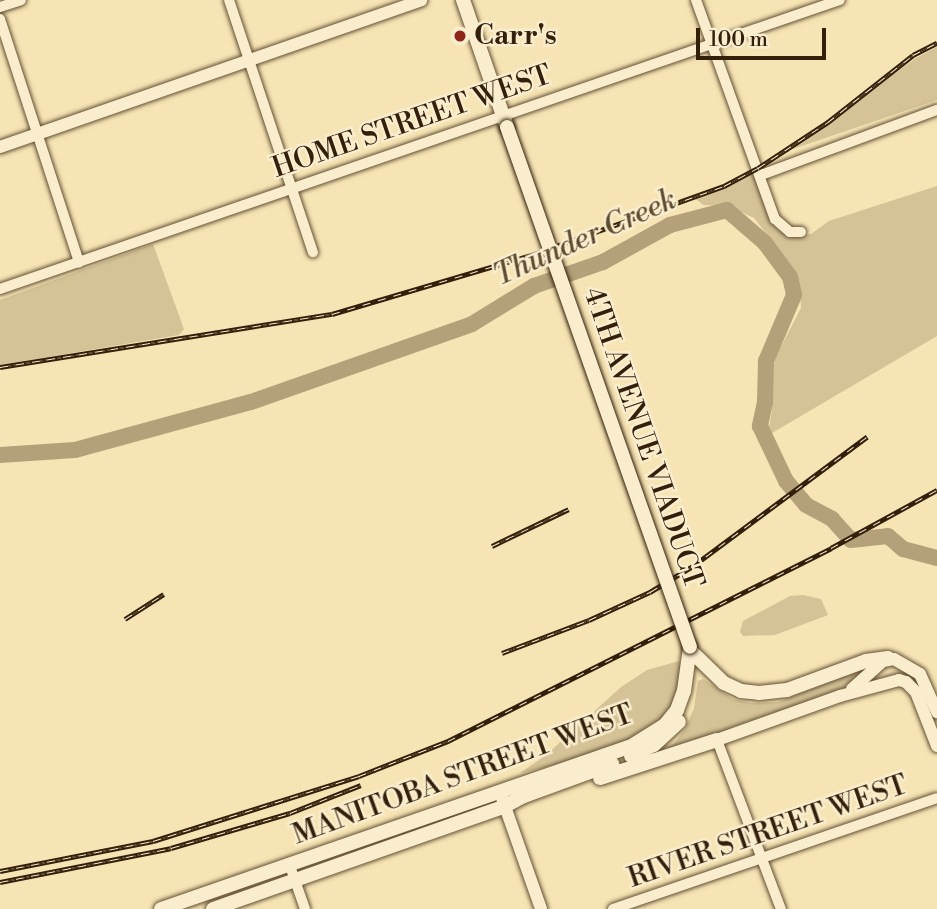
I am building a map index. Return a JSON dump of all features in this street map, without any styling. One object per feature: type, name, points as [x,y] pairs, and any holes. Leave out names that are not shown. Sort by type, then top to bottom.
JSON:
[{"type":"main road","name":"4TH AVENUE VIADUCT","points":[[463,0],[691,650]]},
{"type":"main road","points":[[691,650],[723,683],[741,691],[759,693],[788,690],[866,661],[888,658]]},
{"type":"main road","name":"MANITOBA STREET WEST","points":[[161,909],[618,752],[656,732],[672,717],[681,702],[691,650]]},
{"type":"main road","name":"MANITOBA STREET WEST","points":[[212,909],[505,806],[524,796],[631,756],[665,737],[682,718],[690,698],[691,650]]},
{"type":"main road","points":[[505,806],[526,802],[717,740]]},
{"type":"street","points":[[0,7],[21,0]]},
{"type":"street","points":[[229,0],[313,252]]},
{"type":"street","points":[[0,147],[421,0]]},
{"type":"street","points":[[696,0],[775,219],[790,232],[800,232]]},
{"type":"street","name":"HOME STREET WEST","points":[[0,289],[292,188],[505,121],[711,44],[840,0]]},
{"type":"street","points":[[0,19],[79,262]]},
{"type":"street","points":[[761,175],[937,110]]},
{"type":"street","points":[[840,696],[888,658],[901,661],[916,670],[928,687],[937,712]]},
{"type":"street","points":[[780,909],[763,858],[736,797],[717,740],[893,680],[906,682],[914,688],[937,746]]},
{"type":"street","points":[[500,791],[541,909]]},
{"type":"street","name":"RIVER STREET WEST","points":[[613,909],[937,798]]},
{"type":"street","points":[[289,863],[305,909]]},
{"type":"shaded area","points":[[937,47],[937,100],[787,151],[916,58]]},
{"type":"shaded area","points":[[756,171],[776,228],[789,237],[811,234],[829,221],[937,186],[937,336],[772,433],[769,428],[772,373],[776,356],[801,308],[800,288],[783,255],[754,218],[728,206],[703,205],[696,199]]},
{"type":"shaded area","points":[[153,244],[184,329],[179,335],[0,365],[0,300]]},
{"type":"shaded area","points":[[803,595],[821,599],[828,615],[775,635],[743,636],[740,632],[743,621],[790,596]]},
{"type":"shaded area","points":[[679,661],[681,674],[673,709],[646,734],[568,762],[520,773],[546,755],[621,687],[647,670]]},
{"type":"shaded area","points":[[868,665],[844,688],[731,728],[714,739],[645,762],[673,745],[685,729],[694,708],[698,681],[703,679],[733,699],[751,703],[778,702]]},
{"type":"waterway","name":"Thunder Creek","points":[[0,455],[75,450],[251,402],[472,324],[534,286],[603,262],[670,225],[727,210],[765,243],[790,277],[794,295],[766,361],[765,402],[760,426],[786,481],[806,505],[832,519],[851,540],[888,536],[903,549],[937,558]]},
{"type":"railway","points":[[0,367],[332,314],[534,254],[724,186],[758,168],[828,122],[913,55],[937,43]]},
{"type":"railway","points":[[502,653],[589,620],[650,592],[693,566],[867,437]]},
{"type":"railway","points":[[0,871],[153,841],[359,776],[448,741],[831,548],[937,490]]},
{"type":"railway","points":[[492,546],[569,509]]},
{"type":"railway","points":[[125,619],[164,594]]},
{"type":"railway","points":[[0,882],[171,848],[290,813],[361,785]]},
{"type":"place","name":"Carr's","points":[[460,36]]}]
